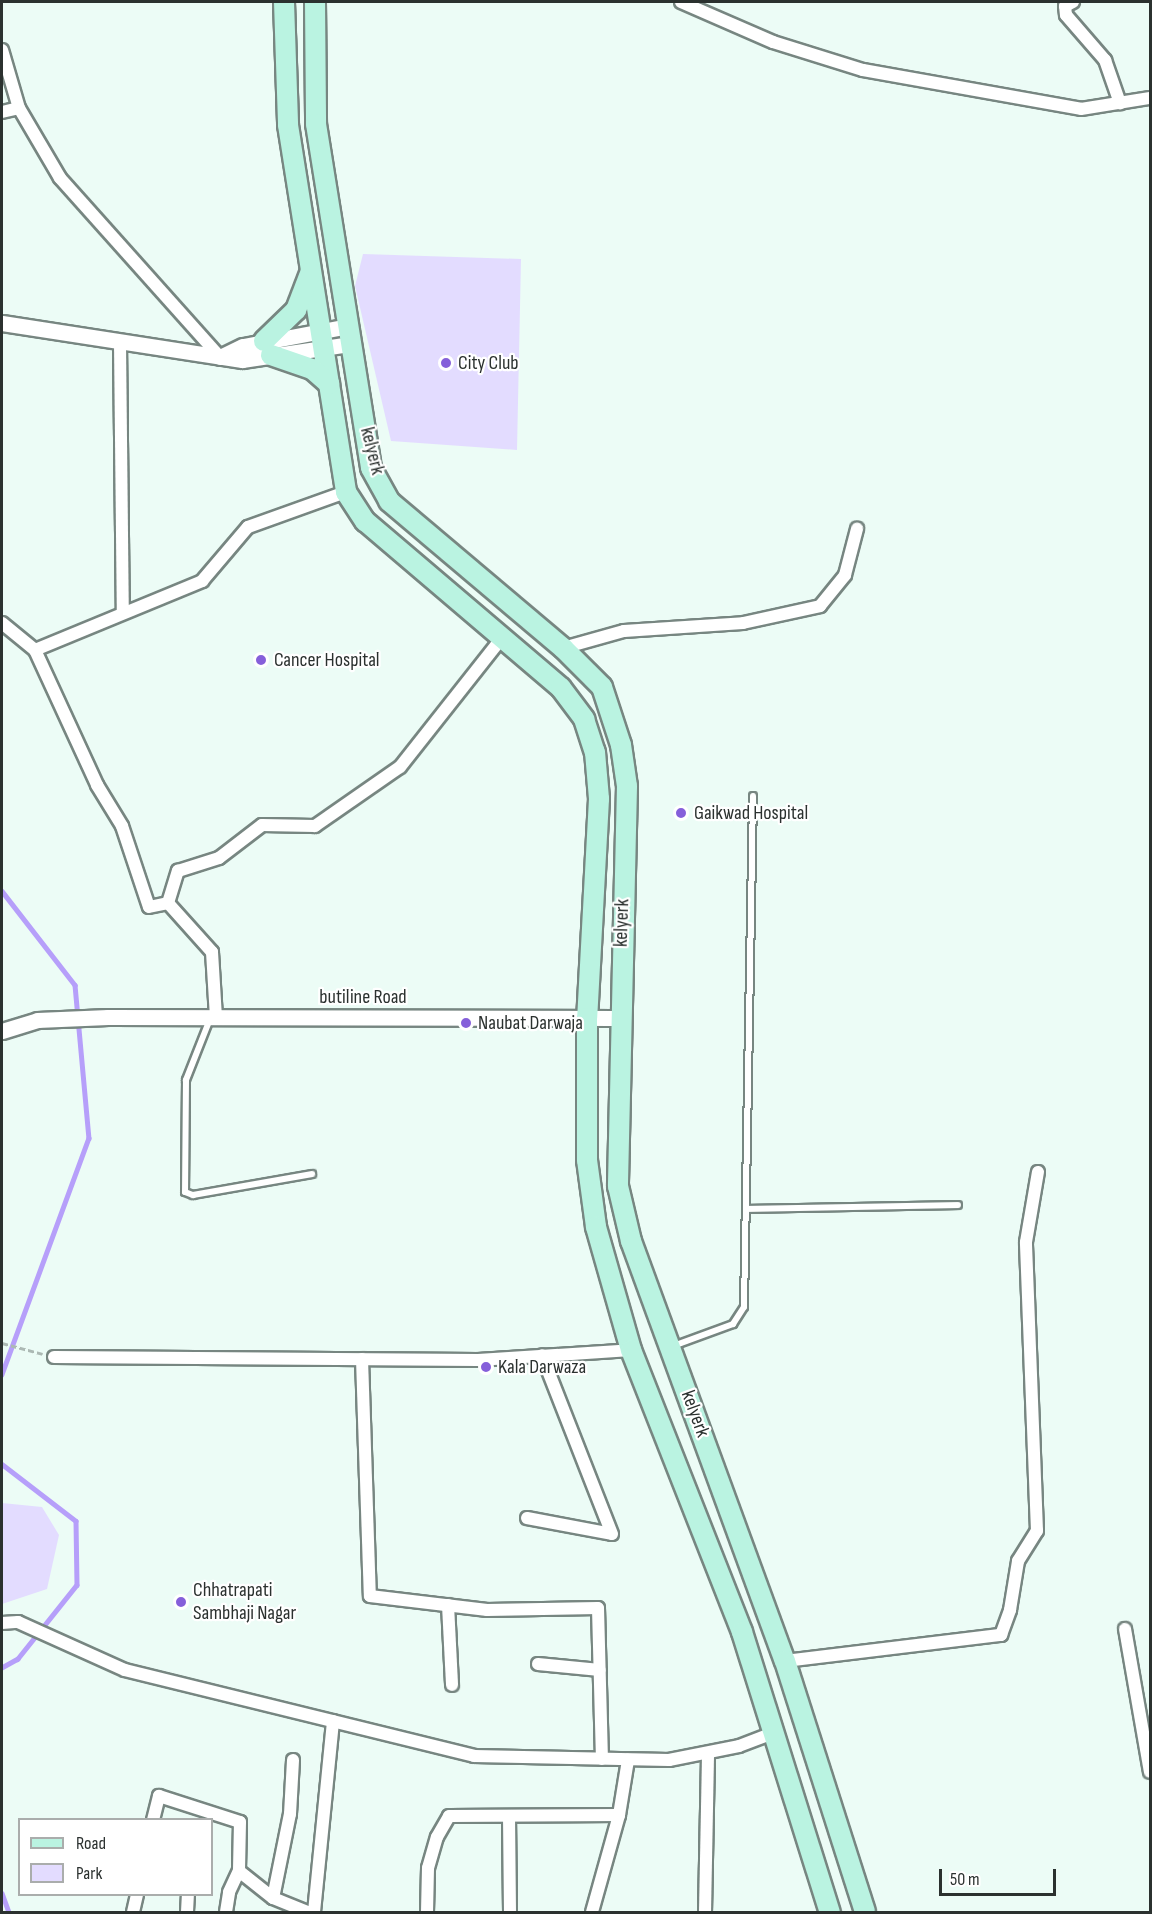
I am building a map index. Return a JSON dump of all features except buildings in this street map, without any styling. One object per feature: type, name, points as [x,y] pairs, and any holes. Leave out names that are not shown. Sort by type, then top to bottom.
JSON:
[{"type":"main road","points":[[284,2],[288,125],[346,492],[365,521],[561,688],[584,719],[595,752],[599,799],[587,1018],[587,1160],[596,1227],[631,1350],[704,1532],[775,1732],[805,1823],[830,1912]]},
{"type":"main road","name":"kelyerk","points":[[315,2],[316,124],[371,468],[389,501],[563,648],[602,687],[621,745],[627,786],[619,1018],[618,1186],[631,1241],[785,1661],[836,1814],[865,1912]]},
{"type":"main road","points":[[287,96],[316,95]]},
{"type":"main road","points":[[311,268],[296,310],[267,348],[312,369],[329,384]]},
{"type":"main road","points":[[805,1823],[836,1814]]},
{"type":"street","points":[[681,2],[773,42],[862,70],[1082,109],[1150,98]]},
{"type":"street","points":[[1073,2],[1065,6],[1066,15],[1105,60],[1120,103]]},
{"type":"street","points":[[2,50],[19,108],[60,177],[220,357]]},
{"type":"street","points":[[2,112],[19,108]]},
{"type":"street","points":[[2,323],[242,360],[267,348],[322,337],[350,335]]},
{"type":"street","points":[[120,343],[123,612]]},
{"type":"street","points":[[35,650],[202,581],[248,527],[346,492]]},
{"type":"street","points":[[563,648],[624,631],[743,623],[820,606],[845,576],[856,529]]},
{"type":"street","points":[[2,623],[35,650],[97,785],[122,826],[149,906],[168,903]]},
{"type":"street","points":[[168,903],[178,871],[219,858],[262,825],[315,826],[400,767],[502,638]]},
{"type":"street","points":[[168,903],[212,952],[213,1018]]},
{"type":"street","name":"butiline Road","points":[[2,1031],[37,1020],[108,1017],[619,1018]]},
{"type":"street","points":[[785,1661],[1001,1635],[1010,1610],[1018,1561],[1037,1531],[1026,1242],[1038,1172]]},
{"type":"street","points":[[54,1357],[362,1359],[542,1356],[631,1350]]},
{"type":"street","points":[[527,1518],[612,1534],[542,1356]]},
{"type":"street","points":[[362,1359],[370,1596],[487,1610],[598,1608],[602,1759]]},
{"type":"street","points":[[448,1605],[452,1685]]},
{"type":"street","points":[[2,1623],[18,1622],[125,1670],[474,1756],[669,1760],[740,1746],[775,1732]]},
{"type":"street","points":[[1125,1629],[1150,1772]]},
{"type":"street","points":[[538,1664],[600,1670]]},
{"type":"street","points":[[314,1912],[333,1721]]},
{"type":"street","points":[[705,1912],[708,1753]]},
{"type":"street","points":[[273,1898],[290,1815],[293,1760]]},
{"type":"street","points":[[592,1912],[620,1815],[628,1760]]},
{"type":"street","points":[[154,1818],[159,1796],[207,1815],[240,1822],[240,1871],[226,1912]]},
{"type":"street","points":[[427,1912],[428,1868],[437,1837],[449,1816],[620,1815]]},
{"type":"street","points":[[509,1816],[510,1912]]},
{"type":"street","points":[[240,1871],[273,1898],[308,1912]]},
{"type":"street","points":[[134,1912],[137,1896]]},
{"type":"street","points":[[187,1912],[188,1896]]},
{"type":"lane","points":[[670,1347],[733,1324],[742,1315],[747,1209],[753,796]]},
{"type":"lane","points":[[213,1018],[186,1080],[185,1192],[193,1195],[312,1174]]},
{"type":"lane","points":[[747,1209],[958,1205]]},
{"type":"path","points":[[2,1343],[54,1357]]},
{"type":"green space","name":"City Club","points":[[363,254],[521,259],[517,450],[391,441],[355,286]]},
{"type":"green space","points":[[2,1503],[42,1507],[59,1535],[47,1589],[2,1604]]},
{"type":"waterway","points":[[2,891],[75,985],[89,1138],[2,1375]]},
{"type":"waterway","points":[[2,1464],[76,1521],[77,1585],[18,1659],[2,1668]]},
{"type":"waterway","points":[[2,1893],[9,1912]]},
{"type":"place","name":"City Club","points":[[446,363]]},
{"type":"place","name":"Cancer Hospital","points":[[261,660]]},
{"type":"place","name":"Gaikwad Hospital","points":[[681,813]]},
{"type":"place","name":"Naubat Darwaja","points":[[466,1023]]},
{"type":"place","name":"Kala Darwaza","points":[[486,1367]]},
{"type":"place","name":"Chhatrapati Sambhaji Nagar","points":[[181,1602]]}]
